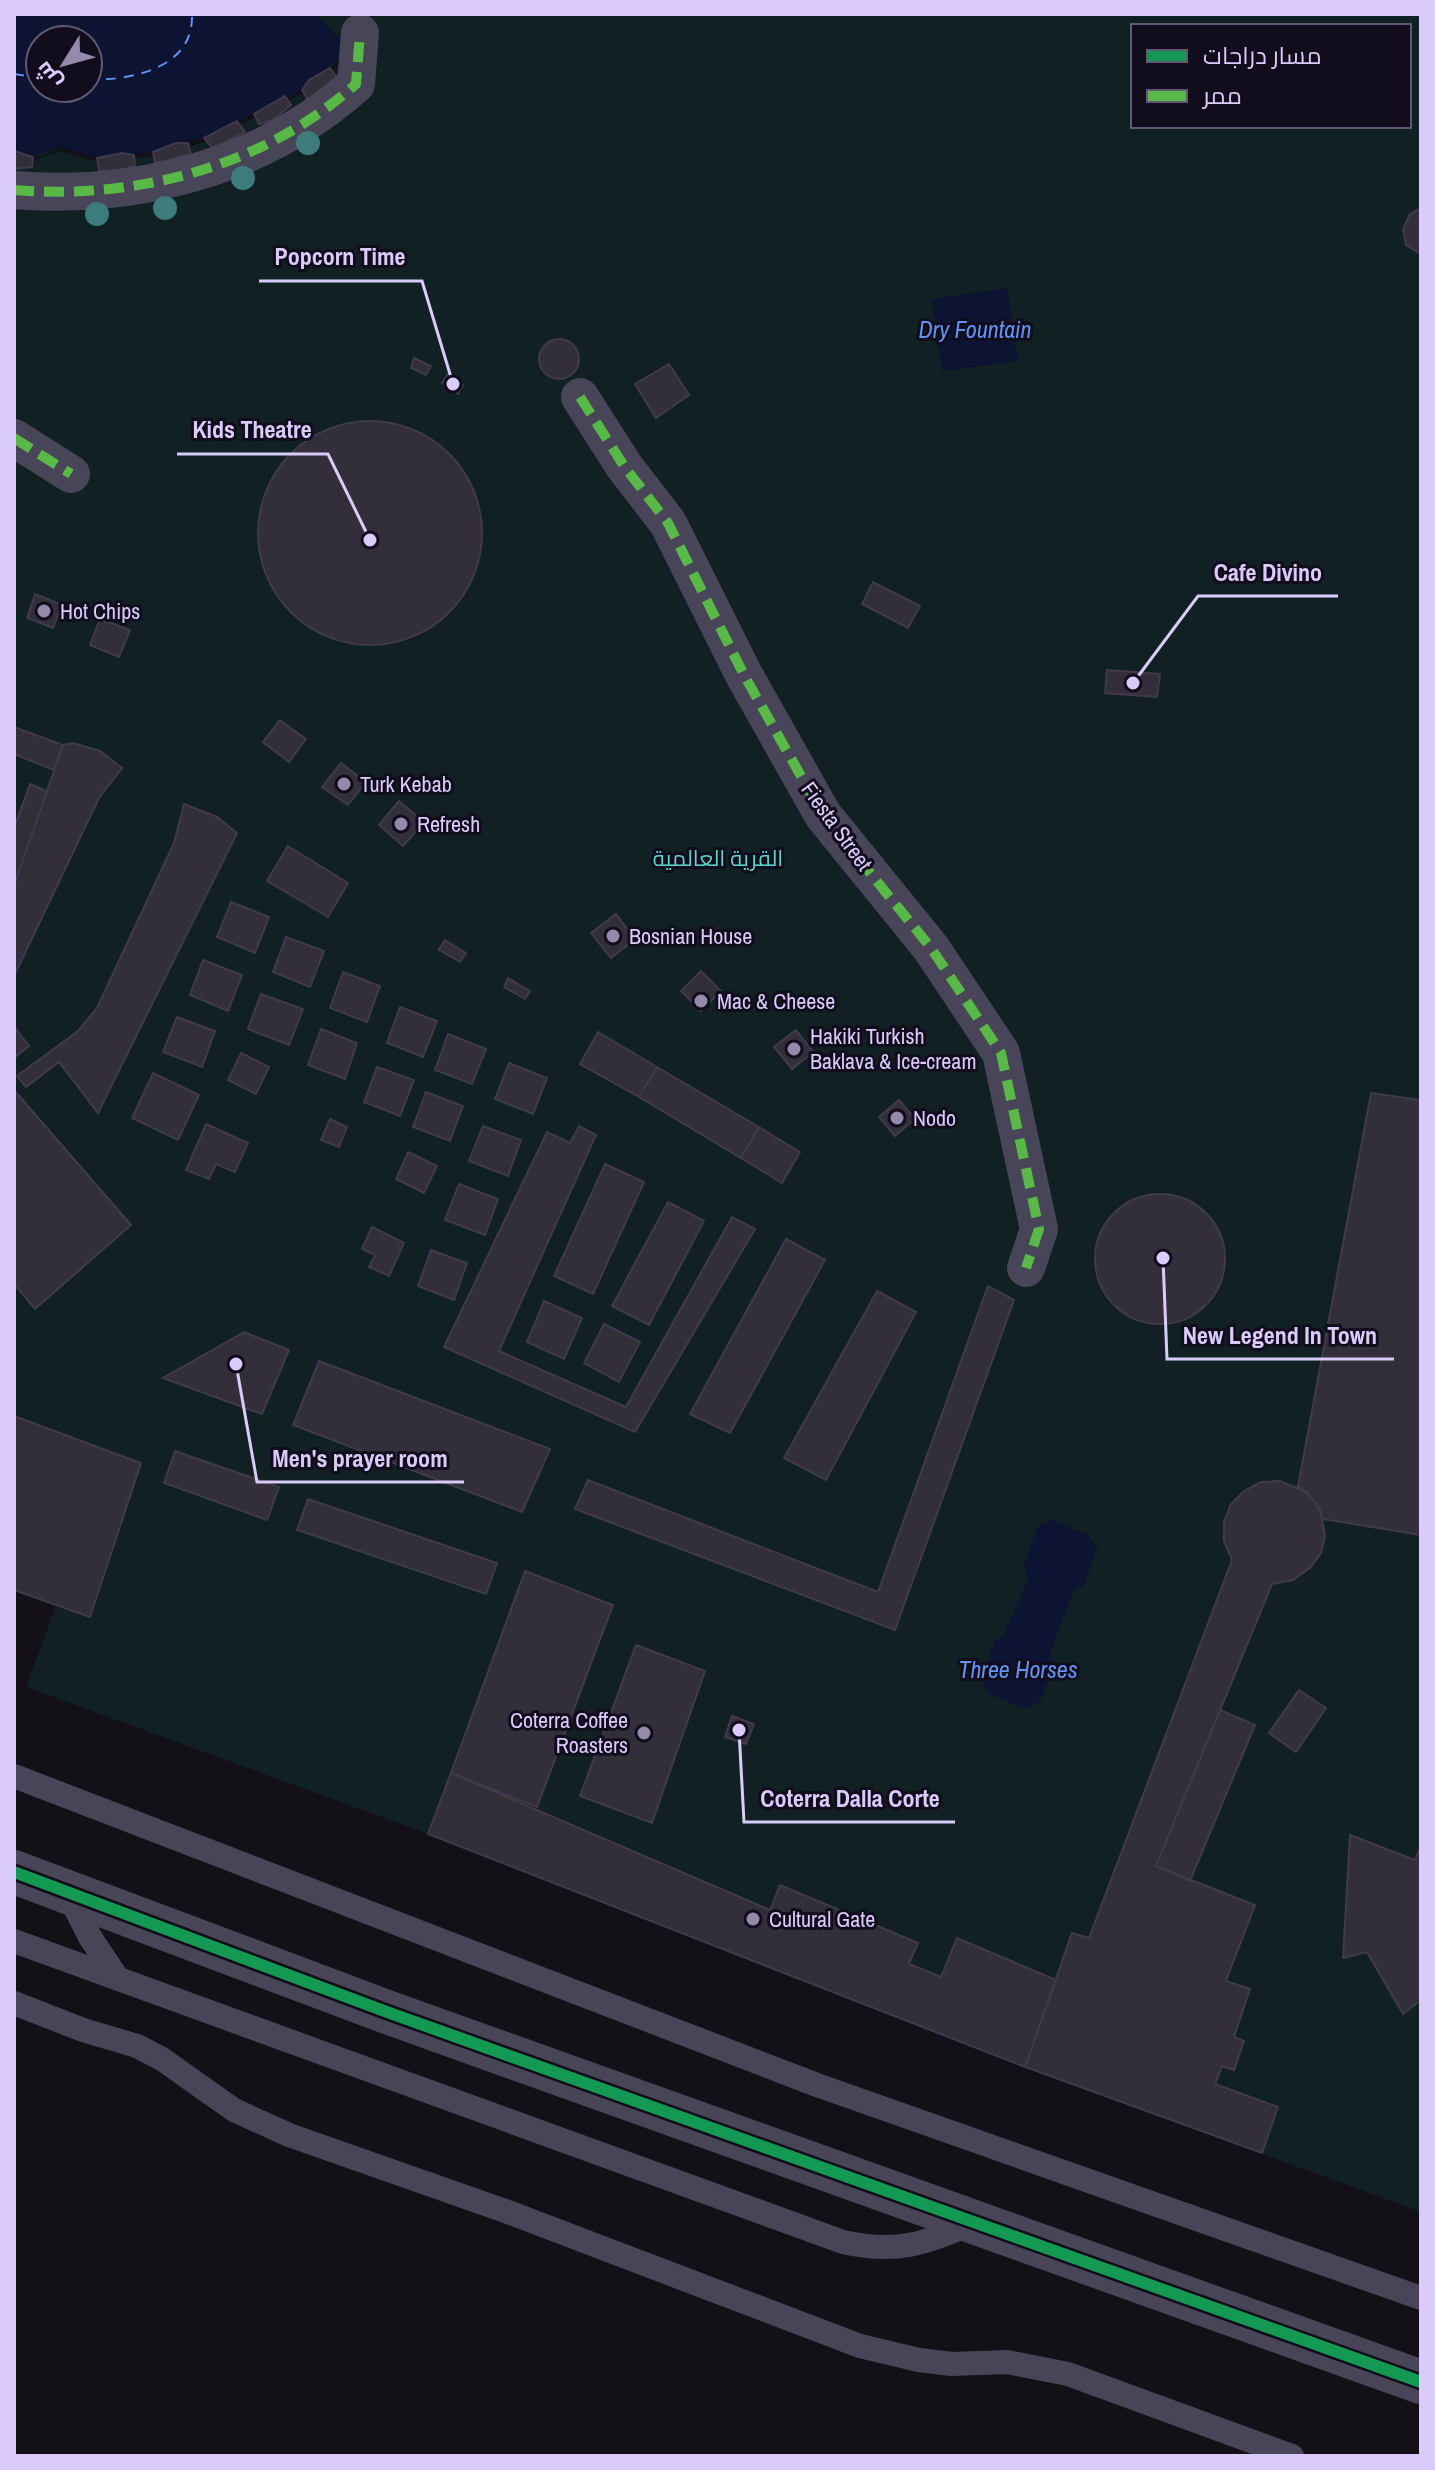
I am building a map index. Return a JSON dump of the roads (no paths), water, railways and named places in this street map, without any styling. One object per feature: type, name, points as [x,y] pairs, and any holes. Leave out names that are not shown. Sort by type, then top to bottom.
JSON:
[{"type":"street","points":[[14,190],[56,193],[129,188],[231,160],[313,117],[356,84],[360,33]]},
{"type":"street","name":"Fiesta Street","points":[[580,397],[624,466],[668,523],[744,675],[823,815],[931,948],[1001,1053],[1039,1229],[1026,1268]]},
{"type":"street","points":[[14,438],[71,474]]},
{"type":"street","points":[[14,1872],[387,2012],[1421,2382]]},
{"type":"lane","points":[[14,1776],[847,2096],[1421,2298]]},
{"type":"lane","points":[[67,1892],[90,1937],[118,1979]]},
{"type":"lane","points":[[14,1941],[843,2242],[877,2249],[904,2248],[974,2222]]},
{"type":"lane","points":[[14,2003],[83,2030],[137,2046],[162,2059],[234,2110],[289,2135],[508,2212],[860,2346],[952,2364],[1007,2362],[1047,2369],[1289,2455]]},
{"type":"water","points":[[14,14],[315,14],[352,50],[302,90],[204,138],[175,143],[153,152],[89,158],[60,147],[33,157],[14,151]]},
{"type":"water","name":"Dry Fountain","points":[[1007,288],[1018,361],[942,371],[932,299]]},
{"type":"water","name":"Three Horses","points":[[1051,1520],[1089,1535],[1097,1549],[1084,1585],[1073,1591],[1050,1653],[1055,1663],[1041,1700],[1027,1709],[989,1694],[981,1679],[995,1641],[1004,1635],[1029,1577],[1024,1566],[1038,1526]]},
{"type":"place","name":"Popcorn Time","points":[[453,384]]},
{"type":"place","name":"Kids Theatre","points":[[370,540]]},
{"type":"place","name":"Hot Chips","points":[[44,611]]},
{"type":"place","name":"Cafe Divino","points":[[1133,683]]},
{"type":"place","name":"Turk Kebab","points":[[344,784]]},
{"type":"place","name":"Refresh","points":[[401,824]]},
{"type":"place","name":"Bosnian House","points":[[613,936]]},
{"type":"place","name":"Mac & Cheese","points":[[701,1001]]},
{"type":"place","name":"Hakiki Turkish Baklava & Ice-cream","points":[[794,1049]]},
{"type":"place","name":"Nodo","points":[[897,1118]]},
{"type":"place","name":"New Legend In Town","points":[[1163,1258]]},
{"type":"place","name":"Men's prayer room","points":[[236,1364]]},
{"type":"place","name":"Coterra Dalla Corte","points":[[739,1730]]},
{"type":"place","name":"Coterra Coffee Roasters","points":[[644,1733]]},
{"type":"place","name":"Cultural Gate","points":[[753,1919]]},
{"type":"park label","name":"القرية العالمية","points":[[718,858]]}]
